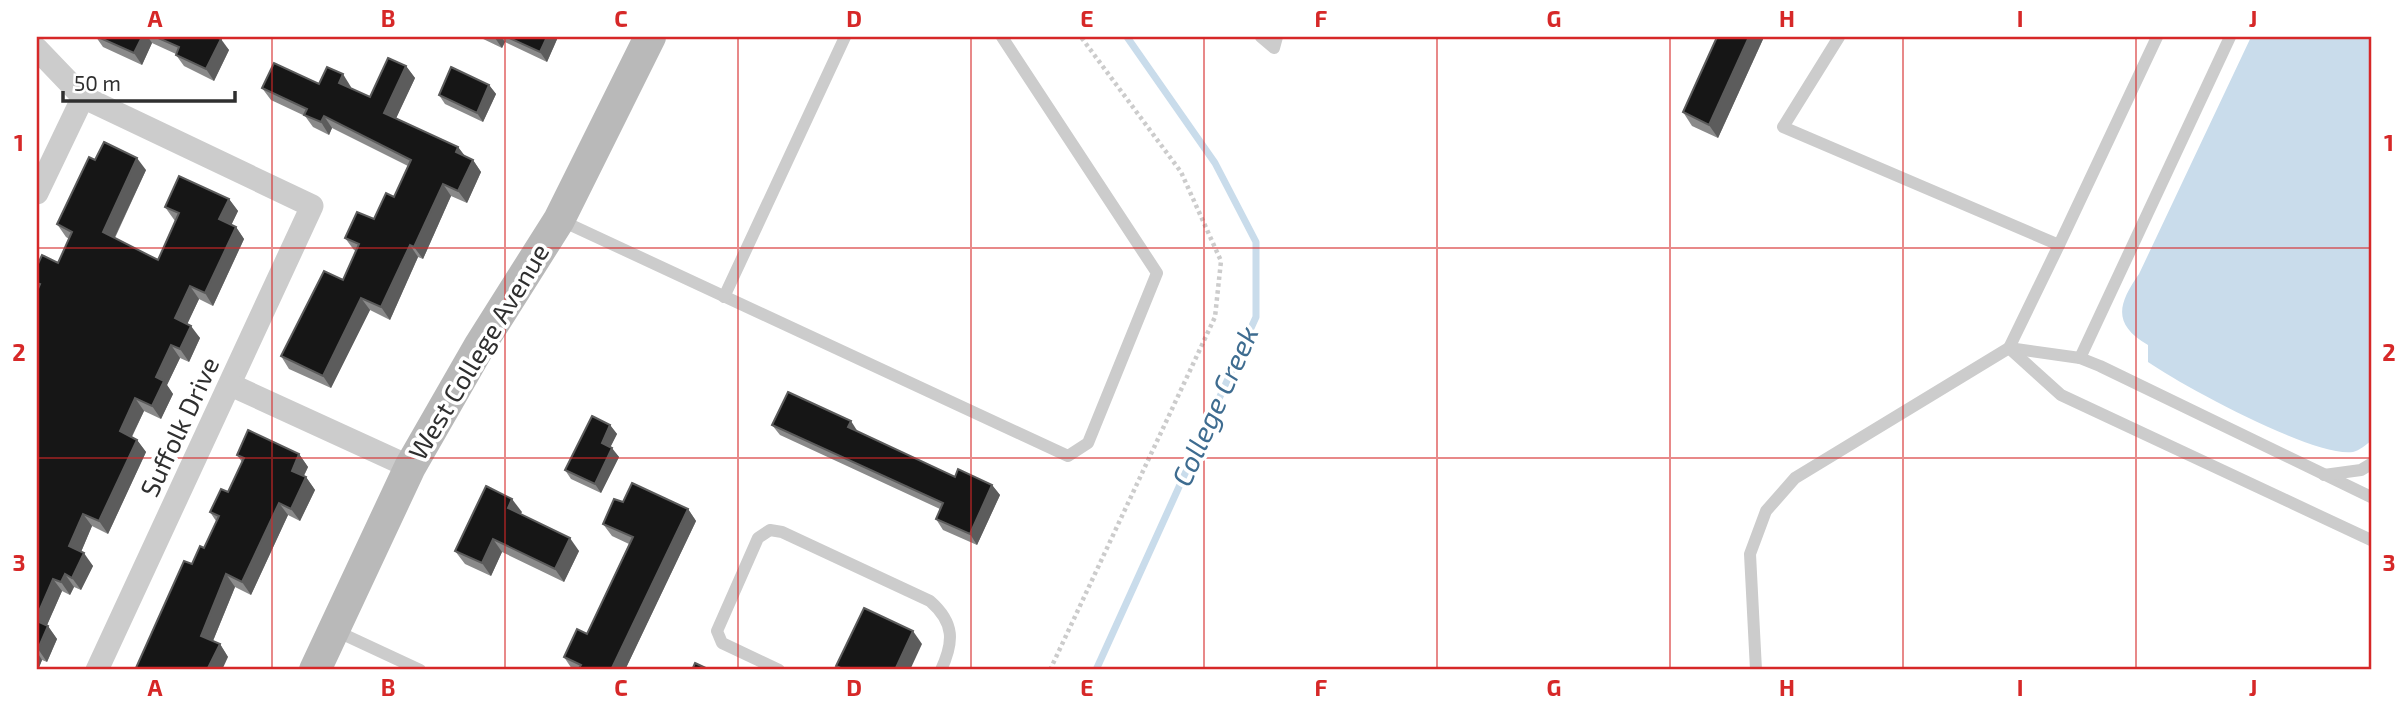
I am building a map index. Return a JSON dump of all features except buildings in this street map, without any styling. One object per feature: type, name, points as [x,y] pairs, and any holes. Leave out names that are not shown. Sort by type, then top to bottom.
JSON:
[{"type":"main road","name":"West College Avenue","points":[[315,670],[410,467],[480,345],[559,220],[650,37]]},
{"type":"street","points":[[37,50],[83,97],[37,193]]},
{"type":"street","name":"Suffolk Drive","points":[[83,97],[312,206],[97,670]]},
{"type":"street","points":[[231,385],[410,467]]},
{"type":"lane","points":[[724,298],[845,37]]},
{"type":"lane","points":[[559,220],[1068,456],[1088,443],[1157,274],[1002,37]]},
{"type":"lane","points":[[1261,37],[1274,48],[1278,37]]},
{"type":"lane","points":[[1839,37],[1783,127],[2059,246]]},
{"type":"lane","points":[[1756,670],[1750,554],[1766,511],[1795,478],[2009,348],[2157,37]]},
{"type":"lane","points":[[2080,358],[2230,37]]},
{"type":"lane","points":[[2009,348],[2080,358],[2371,498]]},
{"type":"lane","points":[[2009,348],[2061,395],[2371,540]]},
{"type":"lane","points":[[2323,475],[2361,470],[2371,464]]},
{"type":"lane","points":[[779,670],[722,643],[716,631],[758,538],[770,530],[782,532],[930,601],[941,611],[952,635],[950,651],[941,670]]},
{"type":"lane","points":[[334,629],[420,670]]},
{"type":"path","points":[[1050,670],[1215,317],[1221,261],[1181,172],[1081,37]]},
{"type":"water","points":[[2251,37],[2371,37],[2371,441],[2353,452],[2335,451],[2310,444],[2249,418],[2189,387],[2148,362],[2148,345],[2128,329],[2122,313],[2126,295],[2139,274]]},
{"type":"waterway","name":"College Creek","points":[[1096,670],[1256,317],[1256,242],[1215,163],[1127,37]]}]
